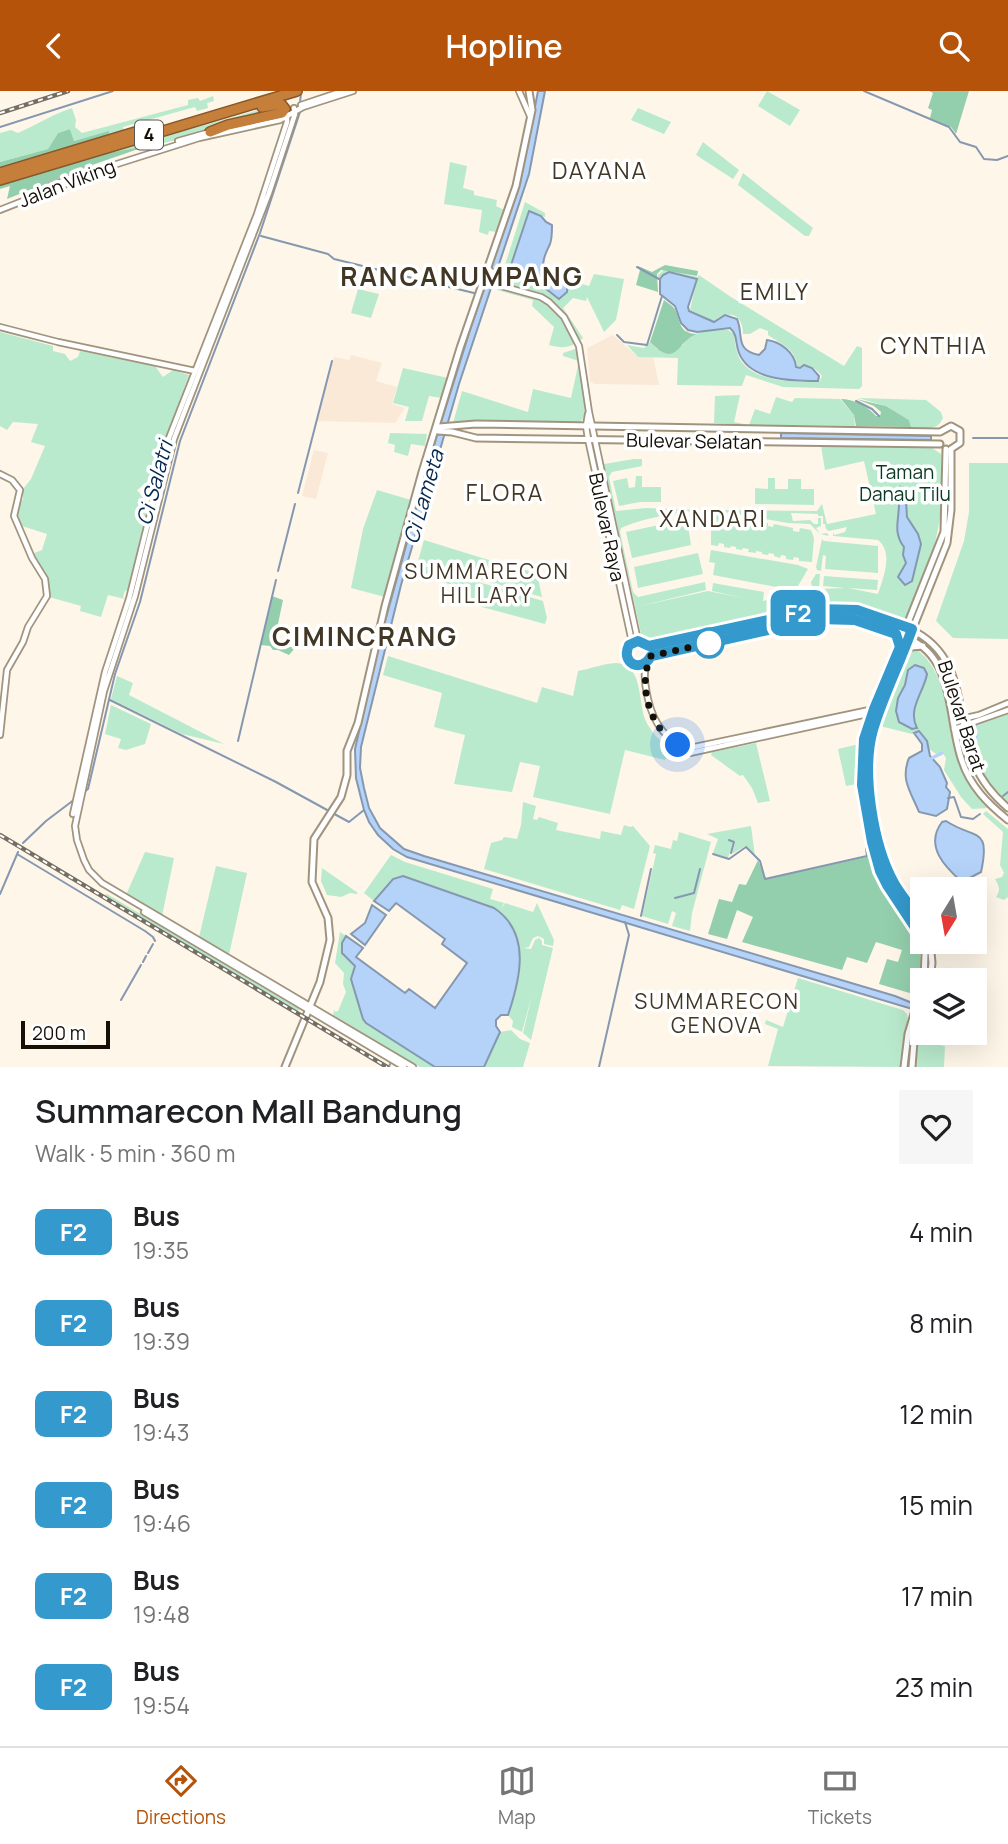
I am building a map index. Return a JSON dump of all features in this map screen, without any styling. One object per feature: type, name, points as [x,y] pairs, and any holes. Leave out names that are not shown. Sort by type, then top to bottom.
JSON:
[{"type":"highway","name":"4","points":[[0,180],[278,91]]},
{"type":"highway","name":"4","points":[[0,173],[297,91]]},
{"type":"highway","points":[[150,131],[208,127],[228,125],[282,113],[285,107],[281,104],[269,105],[208,127]]},
{"type":"main road","points":[[285,1067],[324,969],[330,933],[325,909],[312,882],[314,842],[341,797],[347,771],[347,751],[358,723],[385,606],[422,472],[457,356],[489,272],[516,187],[532,110],[528,91]]},
{"type":"main road","name":"Bulevar Selatan","points":[[449,429],[471,424],[940,432]]},
{"type":"main road","points":[[948,426],[960,432],[960,443],[949,449],[940,444],[940,432],[948,426]]},
{"type":"main road","points":[[439,429],[449,429]]},
{"type":"main road","name":"Bulevar Selatan","points":[[449,429],[476,438],[940,444]]},
{"type":"main road","points":[[703,429],[703,441]]},
{"type":"main road","points":[[715,429],[715,441]]},
{"type":"main road","points":[[910,906],[877,848],[867,769],[876,712],[944,542],[949,449]]},
{"type":"main road","points":[[914,618],[926,637]]},
{"type":"main road","name":"Bulevar Barat","points":[[909,629],[926,637],[940,650],[951,670],[976,769],[993,794],[1008,807]]},
{"type":"main road","name":"Bulevar Barat","points":[[906,638],[923,646],[933,657],[942,675],[962,762],[986,801],[1008,820]]},
{"type":"main road","points":[[901,650],[923,646]]},
{"type":"main road","points":[[876,712],[868,724],[862,753],[862,785],[884,878],[910,921]]},
{"type":"main road","points":[[896,900],[903,896]]},
{"type":"main road","points":[[926,968],[929,954]]},
{"type":"main road","points":[[929,954],[930,968]]},
{"type":"main road","points":[[910,1031],[904,1064],[912,1064],[914,1045]]},
{"type":"street","points":[[295,110],[343,91]]},
{"type":"street","points":[[295,110],[354,91]]},
{"type":"street","points":[[519,91],[531,117]]},
{"type":"street","points":[[295,110],[269,193],[169,438],[130,599],[105,672],[79,795],[76,833],[89,870],[102,883],[404,1067]]},
{"type":"street","name":"Jalan Viking","points":[[0,208],[159,150],[280,120],[295,110]]},
{"type":"street","points":[[79,795],[109,672],[134,600],[174,439],[257,214],[287,115]]},
{"type":"street","name":"Jalan Viking","points":[[0,208],[208,127],[269,120],[287,115]]},
{"type":"street","points":[[280,120],[286,125]]},
{"type":"street","name":"Bulevar Raya","points":[[489,272],[505,287],[541,297],[564,317],[579,346],[589,426],[635,642]]},
{"type":"street","points":[[0,327],[197,371]]},
{"type":"street","points":[[0,474],[12,480],[20,490],[14,516],[32,558],[45,579],[47,592],[46,601],[28,627],[7,670],[0,735]]},
{"type":"street","points":[[876,712],[690,751],[668,737],[654,719],[645,684],[627,660],[625,652],[635,642],[649,646],[808,611],[837,608],[857,610],[909,629]]},
{"type":"street","points":[[634,666],[646,663],[651,656],[746,634],[835,618],[855,620],[906,638]]},
{"type":"street","points":[[896,623],[914,618]]},
{"type":"street","points":[[744,625],[746,634]]},
{"type":"street","points":[[896,634],[901,650]]},
{"type":"street","points":[[649,646],[651,656]]},
{"type":"street","points":[[645,684],[646,663]]},
{"type":"street","points":[[954,729],[1008,703]]},
{"type":"street","points":[[953,721],[964,722],[1008,710]]},
{"type":"street","points":[[690,751],[876,712]]},
{"type":"street","points":[[862,715],[867,718],[868,724]]},
{"type":"street","points":[[308,1009],[412,1067]]},
{"type":"shaded area","points":[[613,335],[638,357],[653,357],[659,385],[594,384],[590,381],[587,348]]},
{"type":"shaded area","points":[[351,355],[382,363],[376,381],[397,387],[392,404],[405,408],[395,423],[316,421],[334,357],[349,360]]},
{"type":"shaded area","points":[[314,450],[328,453],[316,499],[302,496]]},
{"type":"green space","points":[[767,91],[800,110],[790,126],[758,106]]},
{"type":"green space","points":[[929,91],[969,91],[956,134],[951,127],[930,118],[932,110],[928,108],[933,93]]},
{"type":"green space","points":[[213,96],[214,101],[207,103],[208,108],[197,111],[195,107],[123,127],[124,133],[109,136],[108,132],[74,141],[70,129],[58,133],[48,149],[0,162],[0,133],[11,130],[18,133],[72,108],[75,127],[82,133],[188,105],[188,100],[198,98],[200,101]]},
{"type":"green space","points":[[273,106],[280,107],[190,136],[98,155]]},
{"type":"green space","points":[[638,108],[671,122],[664,134],[631,120]]},
{"type":"green space","points":[[70,129],[74,141],[109,131],[109,136],[0,170],[0,162],[48,149],[58,133]]},
{"type":"green space","points":[[703,142],[739,170],[733,179],[696,155]]},
{"type":"green space","points":[[144,147],[7,199],[10,186],[0,189],[0,185],[98,155]]},
{"type":"green space","points":[[450,162],[467,166],[463,188],[474,191],[474,195],[497,200],[496,206],[504,210],[498,232],[489,231],[488,235],[479,232],[482,210],[444,204]]},
{"type":"green space","points":[[743,173],[813,228],[809,236],[805,236],[738,185]]},
{"type":"green space","points":[[525,202],[545,213],[545,217],[529,211],[509,268],[511,274],[541,285],[559,299],[567,292],[569,280],[589,286],[594,274],[624,279],[616,320],[604,332],[587,297],[586,301],[573,298],[563,308],[583,338],[567,347],[549,345],[554,327],[532,306],[533,300],[497,290]]},
{"type":"green space","points":[[665,265],[698,271],[697,276],[661,270],[657,274],[658,292],[636,285],[640,270],[638,266],[652,272]]},
{"type":"green space","points":[[664,270],[698,277],[699,275],[844,366],[857,346],[862,348],[862,386],[859,389],[783,387],[746,375],[742,386],[677,385],[678,358],[638,357],[627,345],[644,348],[650,342],[657,349],[683,345],[686,340],[702,332],[728,330],[734,334],[741,361],[757,374],[777,380],[799,382],[819,382],[822,376],[811,367],[797,367],[791,352],[768,335],[768,331],[760,328],[750,334],[743,334],[741,322],[734,316],[725,316],[714,322],[690,310],[697,278],[672,273],[659,280],[658,275]]},
{"type":"green space","points":[[358,289],[379,294],[371,318],[351,313]]},
{"type":"green space","points":[[664,300],[674,308],[683,329],[697,334],[672,354],[666,354],[650,342]]},
{"type":"green space","points":[[0,332],[53,346],[53,351],[65,354],[70,361],[78,357],[80,351],[155,366],[163,377],[173,370],[189,375],[165,440],[156,475],[137,490],[150,507],[128,590],[123,597],[125,599],[108,595],[101,617],[80,611],[81,606],[49,597],[49,582],[32,554],[42,550],[47,534],[22,526],[16,516],[23,499],[23,489],[31,479],[45,446],[31,442],[38,424],[13,422],[7,430],[0,426]]},
{"type":"green space","points":[[575,349],[579,361],[563,356],[563,353]]},
{"type":"green space","points":[[579,361],[587,412],[580,423],[453,423],[462,391],[528,412],[533,389],[571,398]]},
{"type":"green space","points":[[403,368],[448,378],[442,398],[429,396],[422,421],[405,421],[409,407],[393,403]]},
{"type":"green space","points":[[740,395],[734,422],[749,425],[714,423],[715,396]]},
{"type":"green space","points":[[776,397],[792,402],[795,398],[840,399],[854,415],[855,426],[749,425],[755,409],[770,414]]},
{"type":"green space","points":[[858,398],[926,400],[941,412],[943,418],[934,427],[911,427],[909,420],[886,406]]},
{"type":"green space","points":[[841,399],[860,404],[876,416],[880,416],[881,412],[856,399],[886,406],[909,420],[911,427],[856,426],[854,415]]},
{"type":"green space","points":[[390,433],[427,434],[425,446],[411,444],[408,456],[394,452],[395,445],[388,443]]},
{"type":"green space","name":"Taman Danau Tilu","points":[[821,446],[932,448],[941,454],[941,514],[935,543],[906,618],[896,618],[850,604],[815,605],[811,582],[816,574],[820,574],[819,589],[845,588],[823,586],[824,576],[878,580],[877,590],[848,588],[878,594],[886,566],[883,545],[878,540],[833,536],[833,532],[834,535],[845,532],[847,527],[829,531],[823,524],[823,516],[791,513],[793,521],[810,520],[818,524],[818,518],[821,518],[821,526],[816,528],[820,534],[810,524],[788,523],[712,510],[817,511],[822,504],[827,524],[876,514],[864,461],[825,470]]},
{"type":"green space","points":[[642,459],[642,466],[612,472],[609,477],[616,511],[646,508],[703,510],[661,516],[621,528],[633,592],[638,597],[705,582],[706,590],[640,606],[708,591],[744,598],[712,591],[713,583],[764,592],[763,601],[793,594],[794,602],[797,602],[799,608],[651,641],[646,639],[641,634],[604,464]]},
{"type":"green space","points":[[969,463],[1008,463],[1008,639],[953,638],[936,621],[964,541],[969,512]]},
{"type":"green space","points":[[636,476],[642,476],[642,487],[661,487],[661,502],[619,506],[613,481],[627,478],[629,488],[635,487]]},
{"type":"green space","points":[[768,478],[775,478],[775,489],[788,489],[788,479],[801,479],[801,489],[814,489],[814,505],[755,504],[755,488],[768,489]]},
{"type":"green space","points":[[377,490],[411,500],[385,597],[351,588],[363,529]]},
{"type":"green space","points":[[711,514],[729,516],[728,519],[731,520],[732,516],[742,518],[741,521],[746,522],[747,519],[768,523],[768,526],[773,527],[774,524],[799,532],[800,528],[811,530],[814,538],[812,562],[799,561],[799,558],[794,557],[793,560],[786,559],[786,556],[781,555],[780,558],[769,553],[748,552],[749,549],[724,547],[724,544],[719,543],[718,546],[711,545]]},
{"type":"green space","points":[[687,519],[691,545],[632,558],[626,532]]},
{"type":"green space","points":[[822,539],[878,546],[878,573],[825,569],[826,556],[823,555],[821,571],[817,570]]},
{"type":"green space","points":[[424,540],[492,561],[486,581],[418,561]]},
{"type":"green space","points":[[711,550],[808,569],[798,590],[713,575],[715,563],[709,562]]},
{"type":"green space","points":[[698,553],[703,574],[638,588],[634,567]]},
{"type":"green space","points":[[495,562],[537,573],[542,597],[489,582]]},
{"type":"green space","points":[[414,563],[543,601],[547,618],[545,624],[478,606],[479,602],[467,599],[469,590],[412,573]]},
{"type":"green space","points":[[272,596],[283,600],[274,643],[295,648],[289,655],[261,645]]},
{"type":"green space","points":[[916,649],[934,669],[940,682],[956,750],[970,780],[989,808],[972,809],[961,797],[944,770],[946,758],[942,752],[936,754],[928,748],[927,740],[919,731],[912,734],[880,726],[907,654]]},
{"type":"green space","points":[[388,656],[537,703],[542,687],[573,696],[578,671],[612,663],[625,665],[635,677],[647,723],[655,735],[671,748],[665,760],[625,750],[610,814],[533,797],[540,766],[520,762],[512,792],[454,784],[465,735],[434,727],[442,693],[383,675]]},
{"type":"green space","points":[[117,676],[133,683],[129,695],[224,744],[182,734],[111,699]]},
{"type":"green space","points":[[111,705],[151,724],[145,744],[126,750],[118,748],[121,739],[105,734]]},
{"type":"green space","points":[[1008,714],[1008,802],[982,771],[969,732],[974,726]]},
{"type":"green space","points":[[756,743],[770,801],[758,803],[743,775],[740,776],[711,755],[712,752]]},
{"type":"green space","points":[[859,744],[857,784],[846,786],[838,749]]},
{"type":"green space","points":[[523,802],[536,806],[533,819],[537,820],[539,817],[558,823],[556,830],[600,839],[601,831],[621,835],[624,825],[633,826],[650,846],[634,909],[622,905],[620,910],[484,869],[491,843],[504,837],[517,839]]},
{"type":"green space","points":[[986,811],[1008,829],[1008,897],[1004,900],[996,897],[999,888],[995,879],[1002,877],[1004,873],[1000,865],[1003,832],[983,814]]},
{"type":"green space","points":[[751,826],[755,856],[745,846],[732,854],[735,842],[730,839],[733,843],[728,858],[713,853],[718,839],[707,834]]},
{"type":"green space","points":[[679,832],[711,842],[692,913],[690,931],[672,926],[676,913],[672,911],[668,924],[642,916],[656,854],[653,853],[655,845],[671,849]]},
{"type":"green space","points":[[145,852],[174,858],[162,916],[126,895]]},
{"type":"green space","points":[[391,855],[405,862],[493,889],[490,899],[504,903],[501,909],[505,903],[533,912],[537,903],[554,940],[553,946],[544,944],[544,939],[538,936],[533,938],[529,947],[524,948],[531,949],[539,938],[542,945],[553,948],[531,1040],[523,1033],[532,995],[522,1032],[512,1027],[513,1021],[508,1015],[518,984],[520,967],[520,951],[509,923],[499,912],[483,903],[403,876],[393,879],[374,901],[364,893]]},
{"type":"green space","points":[[871,856],[888,893],[910,926],[910,954],[920,954],[921,968],[910,968],[910,993],[879,984],[887,959],[898,962],[902,950],[876,942],[867,963],[847,957],[842,970],[742,942],[753,917],[737,910],[727,939],[708,934],[719,899],[732,902],[739,884],[746,885],[758,860],[766,879]]},
{"type":"green space","points":[[216,866],[247,873],[229,955],[199,937]]},
{"type":"green space","points":[[322,868],[358,893],[341,897],[327,895],[321,881]]},
{"type":"green space","points":[[107,894],[299,1009],[298,1012],[104,895]]},
{"type":"green space","points":[[340,932],[346,936],[343,940],[347,959],[355,966],[351,979],[365,1023],[435,1067],[420,1067],[333,1016],[334,1009],[335,1012],[338,1011],[346,992],[343,984],[344,973],[335,963]]},
{"type":"green space","points":[[798,978],[903,1010],[907,1014],[908,1027],[900,1067],[768,1066],[778,1029],[765,1024],[766,1020],[783,1027]]},
{"type":"green space","points":[[511,1030],[520,1039],[530,1043],[523,1067],[484,1067],[500,1032]]},
{"type":"green space","points":[[918,1045],[945,1046],[944,1067],[916,1067]]},
{"type":"water","points":[[538,91],[545,91],[529,174],[459,384],[401,585],[361,747],[360,768],[369,808],[380,828],[404,849],[895,996],[910,1002],[910,1008],[407,857],[393,849],[369,822],[356,778],[355,749],[380,639],[437,435],[520,184]]},
{"type":"water","points":[[529,211],[552,225],[551,240],[543,264],[550,277],[568,279],[567,292],[559,299],[541,285],[511,273],[510,268]]},
{"type":"water","points":[[669,272],[697,279],[689,311],[714,322],[725,315],[737,319],[741,341],[746,350],[759,355],[765,349],[767,340],[777,343],[790,353],[796,367],[804,365],[812,368],[819,376],[818,381],[773,377],[752,369],[739,353],[730,328],[697,332],[688,330],[681,323],[675,306],[660,294],[660,279]]},
{"type":"water","points":[[781,433],[931,436],[931,440],[781,438]]},
{"type":"water","points":[[900,487],[906,500],[907,517],[921,544],[912,581],[905,585],[898,577],[906,563],[897,526],[899,506],[896,491]]},
{"type":"water","points":[[915,665],[924,668],[927,674],[915,707],[914,721],[917,728],[912,729],[899,722],[896,711],[908,670]]},
{"type":"water","points":[[919,731],[927,741],[930,756],[940,767],[950,792],[947,809],[936,816],[919,812],[906,779],[909,758],[922,751],[922,744],[914,733]]},
{"type":"water","points":[[946,821],[978,836],[982,841],[984,857],[981,872],[972,877],[957,877],[943,863],[935,839],[942,822]]},
{"type":"water","points":[[403,876],[494,908],[506,918],[514,930],[520,958],[516,987],[508,1015],[501,1015],[496,1020],[500,1032],[484,1067],[435,1067],[363,1019],[351,979],[355,966],[342,953],[342,943],[346,936],[363,948],[356,957],[405,993],[409,989],[435,1008],[467,963],[442,944],[445,939],[396,903],[389,911],[374,901],[393,879]]},
{"type":"water","points":[[372,905],[386,915],[365,945],[351,934],[365,923]]},
{"type":"waterway","points":[[0,127],[113,91]]},
{"type":"waterway","points":[[864,91],[949,127],[960,142],[976,147],[984,159],[997,160],[1008,156]]},
{"type":"waterway","name":"Ci Salatri","points":[[300,102],[301,94]]},
{"type":"waterway","name":"Ci Salatri","points":[[83,793],[88,789],[115,674],[140,602],[180,441],[260,233],[300,112]]},
{"type":"waterway","points":[[261,236],[328,254],[334,259],[478,294]]},
{"type":"waterway","points":[[637,267],[659,279]]},
{"type":"waterway","points":[[617,335],[624,342],[647,345],[662,296]]},
{"type":"waterway","points":[[298,493],[332,361]]},
{"type":"waterway","points":[[856,401],[879,416]]},
{"type":"waterway","points":[[973,438],[1008,438]]},
{"type":"waterway","points":[[278,571],[295,504]]},
{"type":"waterway","points":[[238,741],[276,580]]},
{"type":"waterway","points":[[110,700],[276,782],[349,822],[364,810]]},
{"type":"waterway","points":[[976,727],[976,743]]},
{"type":"waterway","points":[[932,758],[942,753]]},
{"type":"waterway","points":[[1003,796],[1008,792]]},
{"type":"waterway","points":[[948,798],[954,797],[961,817],[973,819],[980,814]]},
{"type":"waterway","name":"Ci Salatri","points":[[23,843],[75,799]]},
{"type":"waterway","points":[[729,840],[734,842],[731,853]]},
{"type":"waterway","points":[[713,854],[729,859],[746,847],[760,861],[765,879],[867,856],[866,848],[869,848]]},
{"type":"waterway","points":[[0,894],[18,852]]},
{"type":"waterway","points":[[17,854],[145,931],[155,941]]},
{"type":"waterway","points":[[641,916],[651,869]]},
{"type":"waterway","points":[[675,898],[694,893],[700,869]]},
{"type":"waterway","name":"Ci Lameta","points":[[599,1067],[629,935],[625,922]]},
{"type":"waterway","points":[[148,953],[153,944]]},
{"type":"waterway","points":[[143,962],[146,956]]},
{"type":"waterway","points":[[121,1000],[141,965]]},
{"type":"railway","points":[[0,113],[68,91]]},
{"type":"railway","points":[[0,835],[387,1067]]},
{"type":"bus line","name":"F2","points":[[910,906],[887,869],[872,807],[867,769],[873,731],[912,629],[857,610],[818,609],[649,646],[638,641],[629,645],[625,652],[627,660],[634,666],[640,666],[651,656],[818,619],[855,620],[896,634],[900,647],[864,739],[862,785],[864,808],[880,871],[910,918]]},
{"type":"district","name":"DAYANA","points":[[600,171]]},
{"type":"district","name":"RANCANUMPANG","points":[[462,277]]},
{"type":"district","name":"EMILY","points":[[775,292]]},
{"type":"district","name":"CYNTHIA","points":[[934,346]]},
{"type":"district","name":"FLORA","points":[[505,493]]},
{"type":"district","name":"XANDARI","points":[[713,519]]},
{"type":"district","name":"SUMMARECON HILLARY","points":[[487,584]]},
{"type":"district","name":"CIMINCRANG","points":[[365,637]]},
{"type":"district","name":"SUMMARECON GENOVA","points":[[717,1014]]},
{"type":"route","points":[[678,745],[663,733],[651,712],[645,684],[646,663],[651,656],[709,643]]}]
